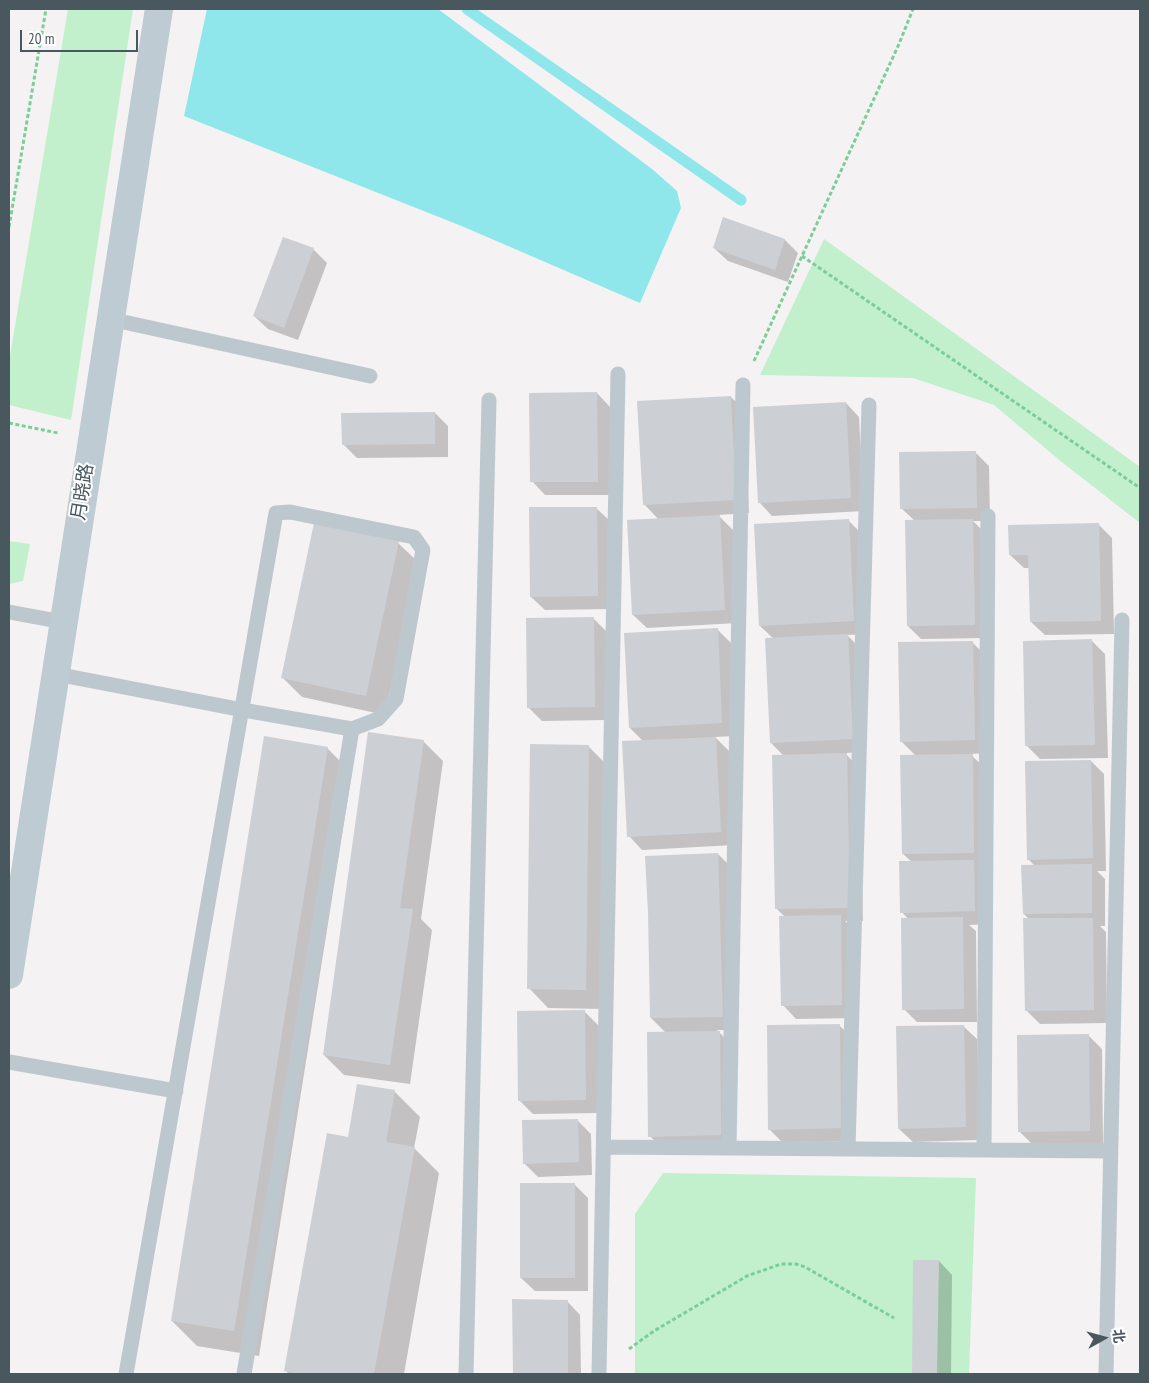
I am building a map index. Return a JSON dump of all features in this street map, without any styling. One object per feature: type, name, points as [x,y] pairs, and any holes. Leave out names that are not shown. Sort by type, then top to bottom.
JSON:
[{"type":"street","name":"月晓路","points":[[10,962],[159,9]]},
{"type":"lane","points":[[110,319],[370,376]]},
{"type":"lane","points":[[599,1374],[618,374]]},
{"type":"lane","points":[[729,1148],[743,386]]},
{"type":"lane","points":[[466,1374],[489,400]]},
{"type":"lane","points":[[848,1149],[869,405]]},
{"type":"lane","points":[[56,674],[243,710],[352,729],[378,719],[396,699],[423,550],[414,537],[290,512],[276,513],[243,710],[126,1374]]},
{"type":"lane","points":[[984,1150],[988,516]]},
{"type":"lane","points":[[9,612],[63,622]]},
{"type":"lane","points":[[1106,1374],[1122,620]]},
{"type":"lane","points":[[244,1374],[352,729]]},
{"type":"lane","points":[[9,1062],[176,1090]]},
{"type":"lane","points":[[604,1147],[1110,1151]]},
{"type":"path","points":[[9,227],[46,9]]},
{"type":"path","points":[[743,386],[899,44],[913,9]]},
{"type":"path","points":[[802,256],[1140,488]]},
{"type":"path","points":[[9,423],[91,440]]},
{"type":"path","points":[[624,1353],[654,1331],[747,1276],[781,1264],[796,1264],[806,1267],[894,1318]]},
{"type":"green space","points":[[68,9],[133,9],[71,420],[9,405],[9,362]]},
{"type":"green space","points":[[824,239],[1140,467],[1140,523],[1063,463],[994,405],[913,378],[760,375]]},
{"type":"green space","points":[[9,541],[30,544],[23,581],[9,584]]},
{"type":"green space","points":[[663,1173],[976,1178],[969,1374],[635,1374],[635,1214]]},
{"type":"water","points":[[207,9],[438,9],[652,169],[677,191],[681,208],[640,303],[464,227],[184,116]]},
{"type":"building","points":[[723,217],[785,239],[775,270],[713,248]]},
{"type":"building","points":[[283,237],[314,248],[284,328],[253,316]]},
{"type":"building","points":[[597,392],[598,482],[530,482],[529,393]]},
{"type":"building","points":[[731,396],[736,500],[643,505],[637,401]]},
{"type":"building","points":[[846,402],[851,498],[758,503],[753,407]]},
{"type":"building","points":[[435,412],[435,444],[342,445],[341,413]]},
{"type":"building","points":[[976,451],[977,508],[900,509],[899,452]]},
{"type":"building","points":[[529,507],[597,507],[598,596],[530,597]]},
{"type":"building","points":[[720,515],[725,610],[632,615],[627,520]]},
{"type":"building","points":[[849,519],[854,621],[759,626],[754,524]]},
{"type":"building","points":[[973,519],[975,625],[907,626],[905,520]]},
{"type":"building","points":[[314,523],[399,541],[366,696],[281,678]]},
{"type":"building","points":[[1099,523],[1101,621],[1030,622],[1028,555],[1009,555],[1008,525]]},
{"type":"building","points":[[594,617],[595,707],[527,708],[526,618]]},
{"type":"building","points":[[718,628],[722,723],[629,728],[624,633]]},
{"type":"building","points":[[848,634],[853,739],[770,743],[765,638]]},
{"type":"building","points":[[1092,639],[1095,745],[1025,746],[1023,641]]},
{"type":"building","points":[[973,641],[975,740],[900,742],[898,642]]},
{"type":"building","points":[[368,732],[424,740],[400,908],[413,909],[390,1065],[323,1055]]},
{"type":"building","points":[[264,736],[328,747],[234,1331],[171,1321]]},
{"type":"building","points":[[716,737],[721,832],[627,837],[622,741]]},
{"type":"building","points":[[530,744],[589,745],[586,990],[527,989]]},
{"type":"building","points":[[847,753],[850,908],[775,909],[772,755]]},
{"type":"building","points":[[973,754],[974,853],[902,854],[900,755]]},
{"type":"building","points":[[1091,760],[1093,858],[1027,860],[1025,761]]},
{"type":"building","points":[[718,853],[723,1017],[650,1018],[645,856]]},
{"type":"building","points":[[974,860],[975,911],[900,913],[899,861]]},
{"type":"building","points":[[1092,864],[1092,913],[1023,914],[1021,865]]},
{"type":"building","points":[[841,915],[842,1005],[781,1006],[779,916]]},
{"type":"building","points":[[963,917],[964,1009],[902,1010],[901,918]]},
{"type":"building","points":[[1023,918],[1093,918],[1094,1010],[1025,1011]]},
{"type":"building","points":[[585,1010],[586,1100],[518,1101],[517,1011]]},
{"type":"building","points":[[840,1024],[841,1128],[768,1130],[767,1025]]},
{"type":"building","points":[[964,1025],[966,1127],[898,1129],[896,1026]]},
{"type":"building","points":[[720,1031],[721,1135],[648,1137],[647,1032]]},
{"type":"building","points":[[1089,1034],[1090,1131],[1018,1132],[1017,1035]]},
{"type":"building","points":[[357,1084],[395,1090],[386,1142],[415,1147],[374,1374],[300,1374],[284,1371],[327,1133],[348,1137]]},
{"type":"building","points":[[578,1119],[579,1162],[523,1164],[522,1120]]},
{"type":"building","points":[[520,1183],[575,1183],[575,1278],[520,1278]]},
{"type":"building","points":[[913,1260],[939,1260],[937,1374],[912,1374]]},
{"type":"building","points":[[512,1299],[568,1300],[568,1374],[513,1374]]},
{"type":"waterway","points":[[467,9],[741,200]]}]
